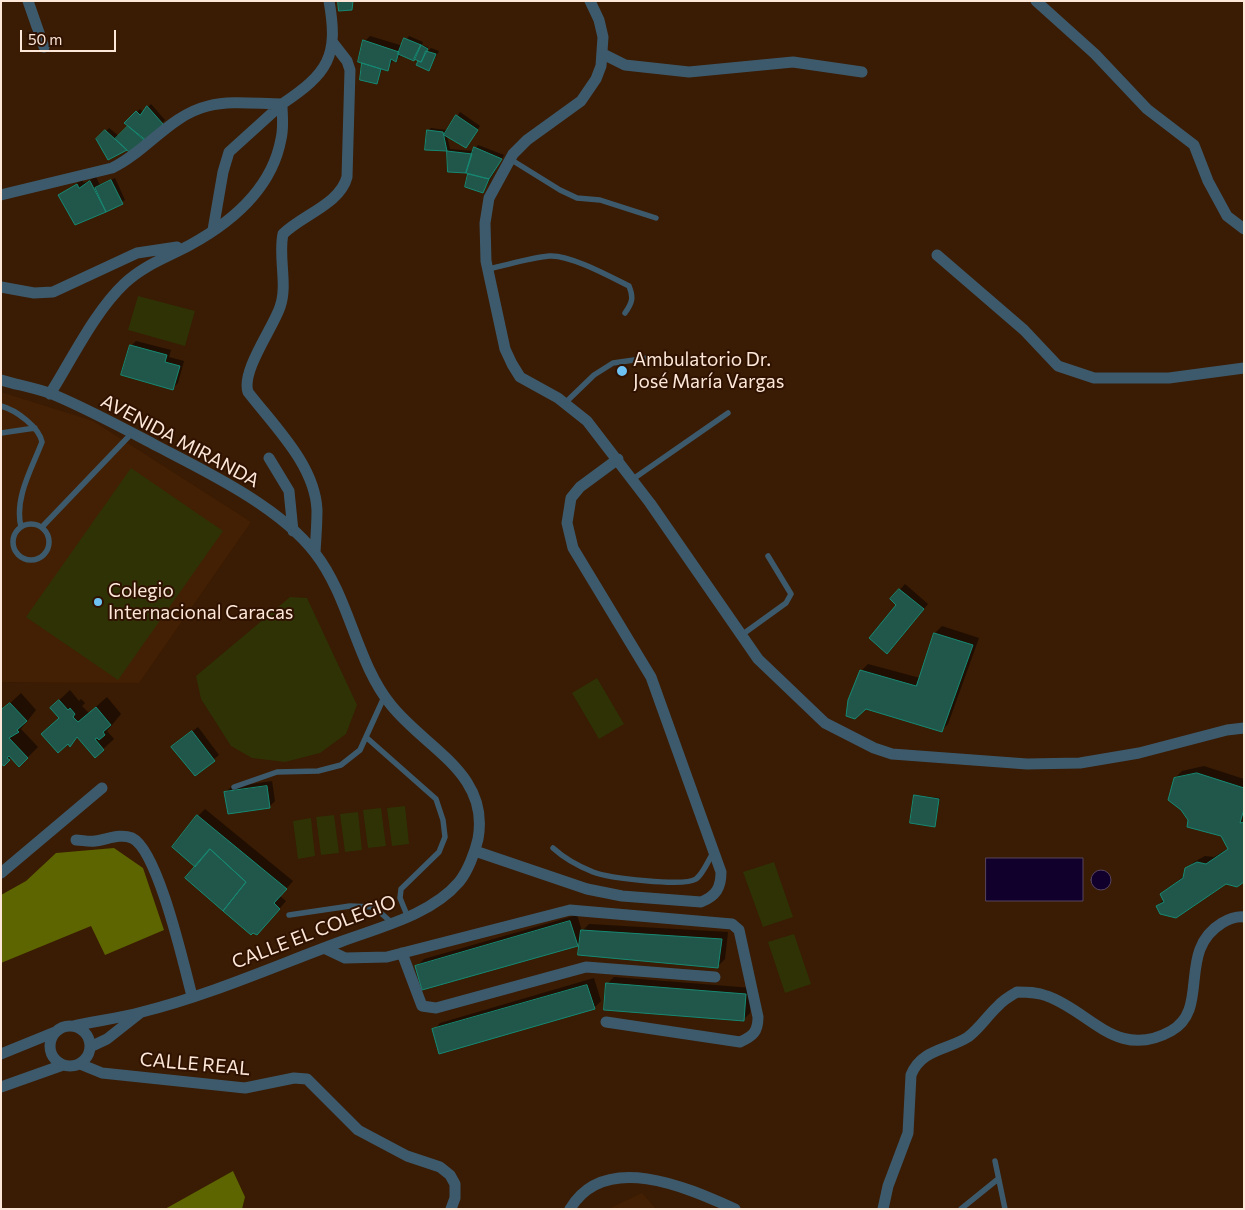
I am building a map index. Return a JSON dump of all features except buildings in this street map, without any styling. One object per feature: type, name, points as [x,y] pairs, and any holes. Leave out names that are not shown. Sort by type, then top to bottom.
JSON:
[{"type":"street","points":[[28,1],[44,47]]},
{"type":"street","points":[[213,230],[223,172],[229,152],[282,104],[317,76],[329,58],[334,43],[329,1]]},
{"type":"street","points":[[590,1],[599,20],[603,54],[596,79],[581,101],[528,140],[510,159],[489,198],[484,241],[499,324],[512,364],[520,377],[564,403],[587,421],[633,479],[758,659],[825,723],[874,748],[892,754],[1027,764],[1080,763],[1139,753],[1227,730],[1244,728]]},
{"type":"street","points":[[1036,1],[1095,54],[1148,109],[1194,145],[1208,181],[1227,216],[1244,229]]},
{"type":"street","points":[[315,552],[317,510],[308,476],[282,436],[248,392],[246,386],[251,368],[281,304],[282,234],[338,193],[347,177],[350,70],[347,61],[334,43]]},
{"type":"street","points":[[603,54],[625,65],[689,72],[793,62],[862,72]]},
{"type":"street","points":[[1,195],[112,168],[130,158],[181,118],[207,106],[282,104]]},
{"type":"street","points":[[50,394],[117,290],[134,275],[156,261],[189,246],[213,230],[247,203],[271,170],[282,138],[282,104]]},
{"type":"street","points":[[1,288],[53,292],[136,253],[189,246]]},
{"type":"street","points":[[937,255],[1024,330],[1058,366],[1094,378],[1169,378],[1244,368]]},
{"type":"street","name":"AVENIDA MIRANDA","points":[[1,380],[50,394],[132,433],[229,484],[293,531],[315,552],[334,583],[370,669],[390,704],[461,773],[474,792],[481,818],[475,851]]},
{"type":"street","points":[[269,458],[289,491],[293,531]]},
{"type":"street","points":[[475,851],[587,889],[622,896],[701,902],[712,898],[721,886],[721,872],[714,851],[651,677],[573,548],[567,523],[570,498],[580,487],[618,459]]},
{"type":"street","points":[[1,873],[102,788]]},
{"type":"street","points":[[76,840],[93,841],[123,835],[134,838],[144,848],[153,866],[174,928],[192,996]]},
{"type":"street","name":"CALLE EL COLEGIO","points":[[1,1054],[64,1027],[142,1012],[192,996],[324,948],[430,906],[460,881],[475,851]]},
{"type":"street","points":[[324,948],[346,958],[387,957],[570,910],[732,924],[739,930],[758,1017],[758,1028],[752,1036],[740,1042],[606,1022]]},
{"type":"street","points":[[883,1209],[886,1193],[908,1132],[911,1075],[914,1066],[921,1059],[943,1047],[966,1038],[978,1029],[999,1004],[1017,992],[1047,996],[1121,1038],[1146,1038],[1171,1031],[1189,1013],[1196,957],[1201,946],[1216,927],[1228,920],[1244,917]]},
{"type":"street","points":[[402,953],[422,1006],[427,1008],[436,1008],[586,967],[715,977]]},
{"type":"street","name":"CALLE EL COLEGIO","points":[[80,1064],[87,1057],[90,1047],[120,1029],[142,1012]]},
{"type":"street","points":[[74,1026],[86,1033],[90,1047]]},
{"type":"street","points":[[55,1032],[51,1041],[51,1051],[55,1059],[63,1065]]},
{"type":"street","points":[[1,1087],[63,1065],[80,1064]]},
{"type":"street","name":"CALLE REAL","points":[[80,1064],[102,1073],[244,1088],[294,1078],[307,1079],[358,1130],[407,1156],[440,1167],[450,1175],[456,1184],[455,1198],[451,1209]]},
{"type":"street","points":[[570,1209],[582,1193],[592,1185],[618,1178],[662,1181],[698,1193],[735,1209]]},
{"type":"lane","points":[[510,159],[560,190],[577,198],[600,200],[656,218]]},
{"type":"lane","points":[[488,269],[551,256],[575,262],[602,272],[629,286],[633,296],[632,303],[625,313]]},
{"type":"lane","points":[[564,403],[594,375],[613,364],[648,358]]},
{"type":"lane","points":[[1,406],[41,434],[42,442],[20,500],[18,515],[21,526]]},
{"type":"lane","points":[[633,479],[728,414]]},
{"type":"lane","points":[[1,433],[35,428]]},
{"type":"lane","points":[[42,527],[132,433]]},
{"type":"lane","points":[[28,524],[42,527],[49,539],[46,553],[34,560],[20,557],[12,545],[16,531],[21,526],[28,524]]},
{"type":"lane","points":[[742,634],[786,603],[791,594],[768,556]]},
{"type":"lane","points":[[234,787],[277,772],[318,771],[341,765],[360,750],[385,695]]},
{"type":"lane","points":[[367,738],[436,798],[443,820],[445,837],[439,852],[401,890],[400,898],[407,915]]},
{"type":"lane","points":[[553,848],[566,860],[594,873],[662,882],[691,881],[698,878],[714,851]]},
{"type":"lane","points":[[290,915],[350,906],[374,907],[391,922]]},
{"type":"lane","points":[[995,1161],[1006,1209]]},
{"type":"lane","points":[[961,1209],[998,1179]]},
{"type":"shaded area","name":"Colegio Internacional Caracas","points":[[1,392],[93,421],[251,522],[139,683],[1,682]]},
{"type":"shaded area","points":[[986,858],[1083,858],[1083,901],[986,901]]},
{"type":"shaded area","points":[[1101,870],[1108,873],[1111,880],[1108,887],[1101,890],[1094,887],[1091,880],[1094,873]]},
{"type":"shaded area","points":[[642,1193],[656,1209],[608,1209]]},
{"type":"green space","points":[[138,296],[195,311],[185,346],[128,330]]},
{"type":"green space","points":[[131,468],[223,531],[118,680],[26,617]]},
{"type":"green space","points":[[290,597],[307,598],[357,705],[346,734],[320,753],[285,762],[252,758],[231,746],[201,699],[196,676]]},
{"type":"green space","points":[[597,678],[624,724],[599,739],[572,693]]},
{"type":"green space","points":[[405,806],[409,844],[392,846],[387,808]]},
{"type":"green space","points":[[381,808],[386,846],[368,848],[363,810]]},
{"type":"green space","points":[[358,812],[362,850],[345,852],[340,814]]},
{"type":"green space","points":[[334,815],[339,853],[321,855],[316,817]]},
{"type":"green space","points":[[311,818],[315,856],[298,859],[293,821]]},
{"type":"green space","points":[[114,848],[143,868],[164,930],[105,955],[91,926],[1,963],[1,895],[26,881],[56,853]]},
{"type":"green space","points":[[774,862],[793,917],[763,927],[743,872]]},
{"type":"green space","points":[[794,934],[811,984],[785,993],[768,942]]},
{"type":"green space","points":[[233,1171],[245,1197],[242,1209],[165,1209]]},
{"type":"place","name":"Ambulatorio Dr. José María Vargas","points":[[622,371]]},
{"type":"place","name":"Colegio Internacional Caracas","points":[[98,602]]}]
